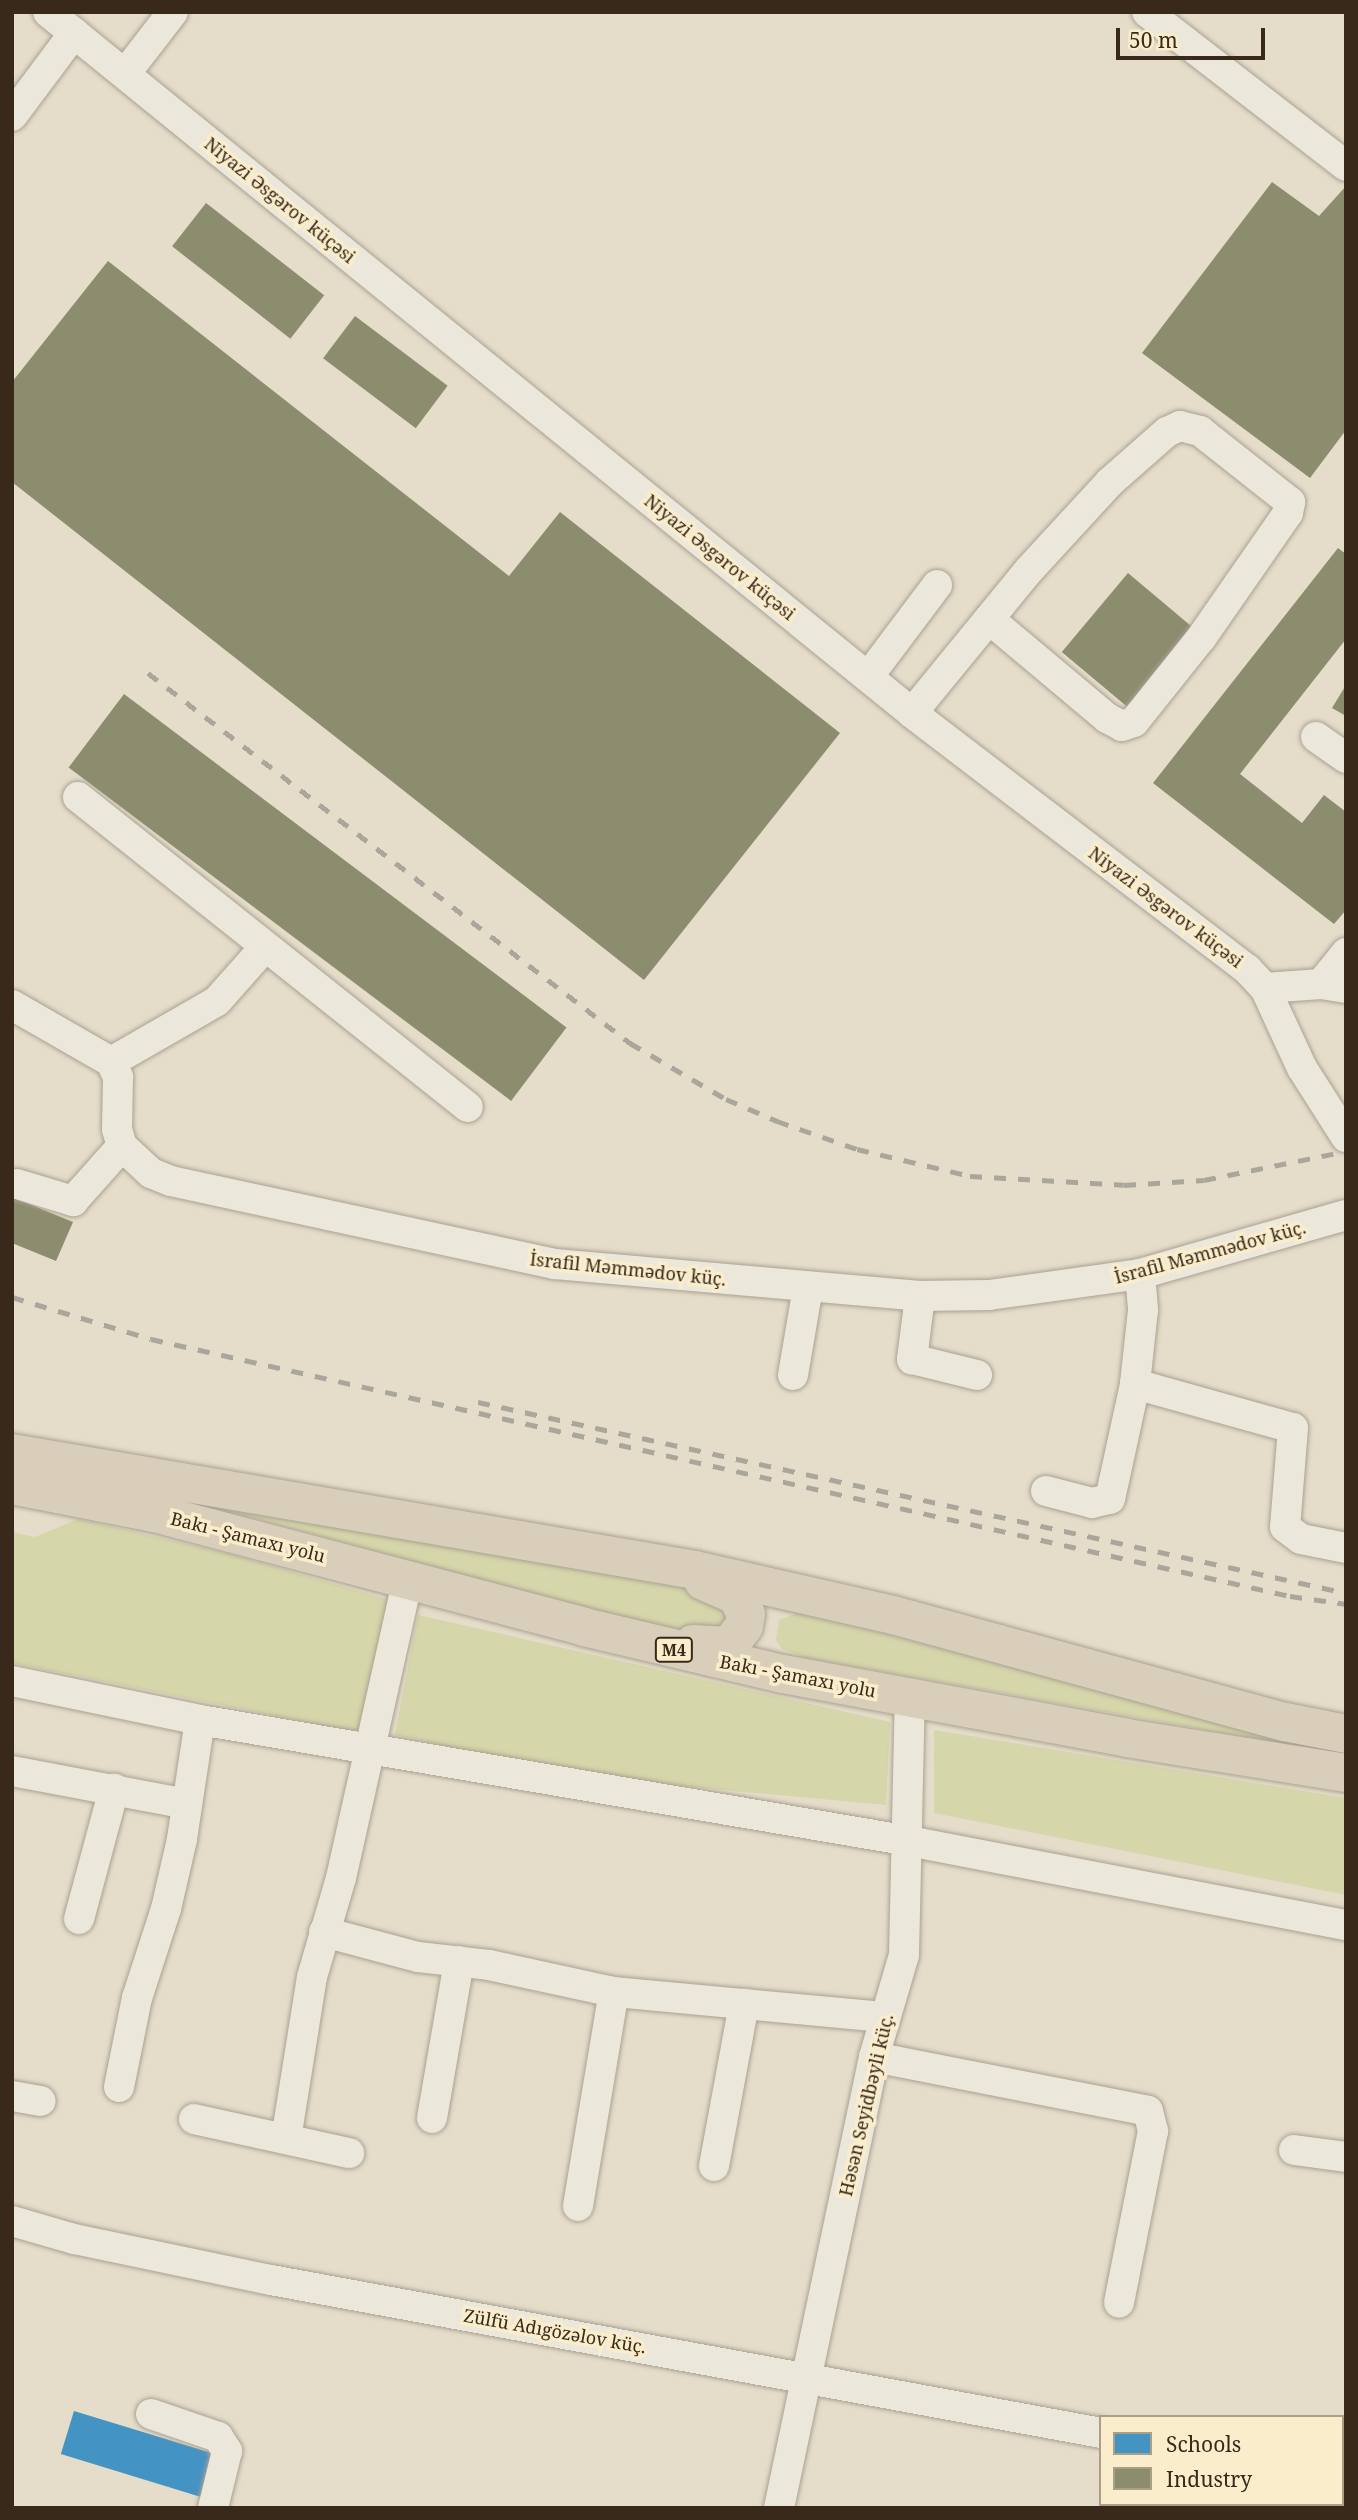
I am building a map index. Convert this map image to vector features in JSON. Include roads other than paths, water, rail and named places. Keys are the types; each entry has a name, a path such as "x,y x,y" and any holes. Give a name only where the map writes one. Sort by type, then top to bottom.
{"highway":[{"name":"Bakı - Şamaxı yolu","path":"12,1453 607,1555 892,1615 1284,1722 1346,1734"},
{"name":"Bakı - Şamaxı yolu","path":"12,1485 154,1513 584,1627 894,1695 1346,1773"},
{"path":"584,1627 717,1648 729,1646 744,1626 743,1605 729,1590 607,1555"},
{"path":"892,1615 789,1603 775,1606 763,1629 766,1650 775,1656 894,1695"}],"street":[{"name":"Niyazi Əsgərov küçəsi","path":"48,12 912,713 1247,969 1265,988 1302,1068 1346,1137"},
{"path":"125,74 173,12"},
{"path":"1147,12 1346,166"},
{"path":"12,116 74,33"},
{"path":"912,713 989,619 1110,482 1167,432 1180,426 1200,431 1290,502 1288,513 1201,638 1134,722 1122,726 1107,718 989,619"},
{"path":"868,677 937,585"},
{"path":"1316,737 1346,758"},
{"path":"78,797 264,948 468,1107"},
{"path":"111,1062 217,1001 264,948"},
{"path":"1265,988 1334,986 1346,953"},
{"path":"12,1005 111,1062 118,1077 117,1129 122,1146 73,1201 17,1184"},
{"name":"İsrafil Məmmədov küç.","path":"122,1146 134,1160 171,1181 526,1259 920,1296 1049,1290 1140,1274 1346,1214"},
{"path":"1046,1491 1092,1503 1110,1499 1135,1384 1143,1310 1140,1274"},
{"path":"793,1375 808,1287"},
{"path":"920,1296 912,1359 977,1374"},
{"path":"1135,1384 1293,1428 1285,1527 1301,1539 1346,1548"},
{"path":"286,2139 312,1977 370,1749 408,1579"},
{"path":"12,1681 200,1720 909,1841 1346,1925"},
{"name":"Həsən Seyidbəyli küç.","path":"779,2508 874,2057 906,1939 909,1841 894,1695"},
{"path":"118,2087 137,1998 166,1909 200,1720"},
{"path":"12,1771 187,1804"},
{"path":"79,1919 114,1789"},
{"path":"324,1932 396,1952 459,1961 614,1992 885,2017"},
{"path":"432,2118 459,1961"},
{"path":"578,2206 614,1992"},
{"path":"714,2166 744,2004"},
{"path":"874,2057 1148,2111 1153,2131 1119,2304"},
{"path":"194,2119 349,2153"},
{"path":"1294,2150 1346,2157"},
{"name":"Zülfü Adıgözəlov küç.","path":"12,2221 74,2239 271,2280 1099,2433"},
{"path":"151,2414 218,2437 227,2451 213,2508"}],"railway":[{"path":"148,673 630,1043 726,1099 777,1121 857,1149 970,1176 1124,1185 1204,1180 1346,1151"},
{"path":"12,1297 151,1339 1290,1596 1346,1604"},
{"path":"478,1402 1346,1593"}]}
